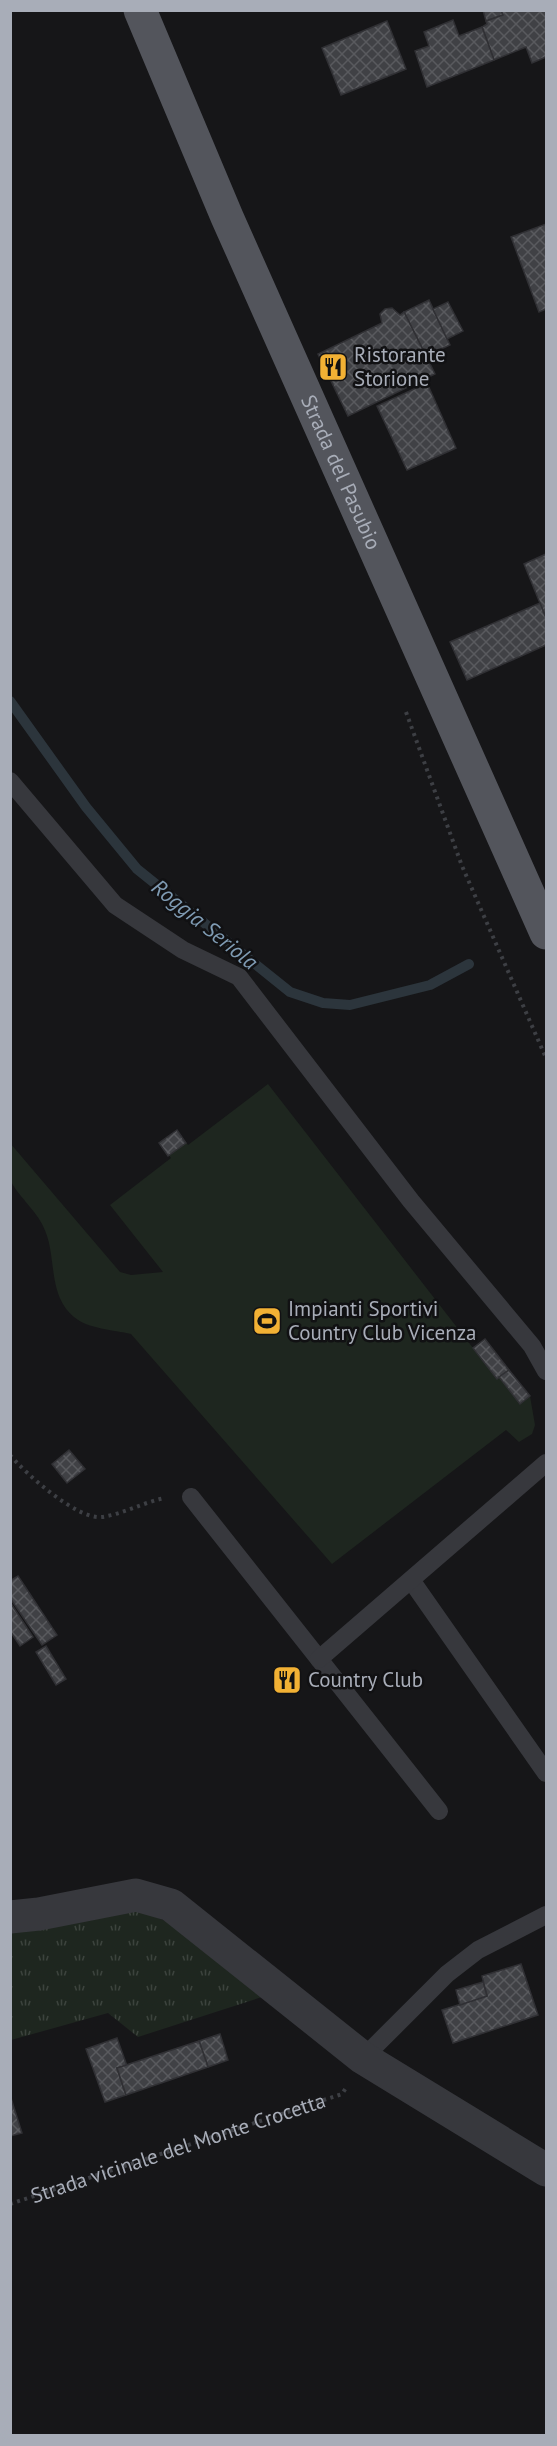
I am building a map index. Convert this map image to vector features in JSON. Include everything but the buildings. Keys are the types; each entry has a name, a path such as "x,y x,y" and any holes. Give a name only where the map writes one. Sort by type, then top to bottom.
{"main road":[{"name":"Strada del Pasubio","path":"140,10 227,218 546,933"}],"street":[{"path":"10,1917 39,1914 136,1895 171,1905 363,2058 546,2170"}],"lane":[{"path":"10,781 115,905 183,950 239,977 411,1201 532,1346 546,1371"},
{"path":"319,1659 546,1463"},
{"path":"191,1497 439,1811"},
{"path":"411,1580 546,1773"},
{"path":"363,2058 447,1974 478,1950 546,1915"}],"path":[{"path":"11,1455 23,1470 67,1505 100,1517 163,1498 191,1497"},
{"name":"Strada vicinale del Monte Crocetta","path":"10,2204 342,2094 363,2058"}],"green space":[{"name":"Impianti Sportivi Country Club Vicenza","path":"268,1084 473,1348 485,1339 530,1396 535,1425 532,1434 519,1442 506,1430 332,1564 131,1334 86,1324 74,1317 65,1307 59,1297 43,1226 13,1186 10,1177 10,1143 120,1272 131,1275 163,1272 110,1205 171,1158 159,1143 177,1130 188,1145"},
{"path":"134,1908 175,1925 265,1996 138,2037 108,2013 11,2040 11,1927"}],"waterway":[{"name":"Roggia Seriola","path":"10,701 86,807 137,869 290,992 323,1003 350,1005 430,985 469,964"}],"place":[{"name":"Ristorante Storione","path":"333,367"},
{"name":"Impianti Sportivi Country Club Vicenza","path":"267,1321"},
{"name":"Country Club","path":"287,1680"}]}
